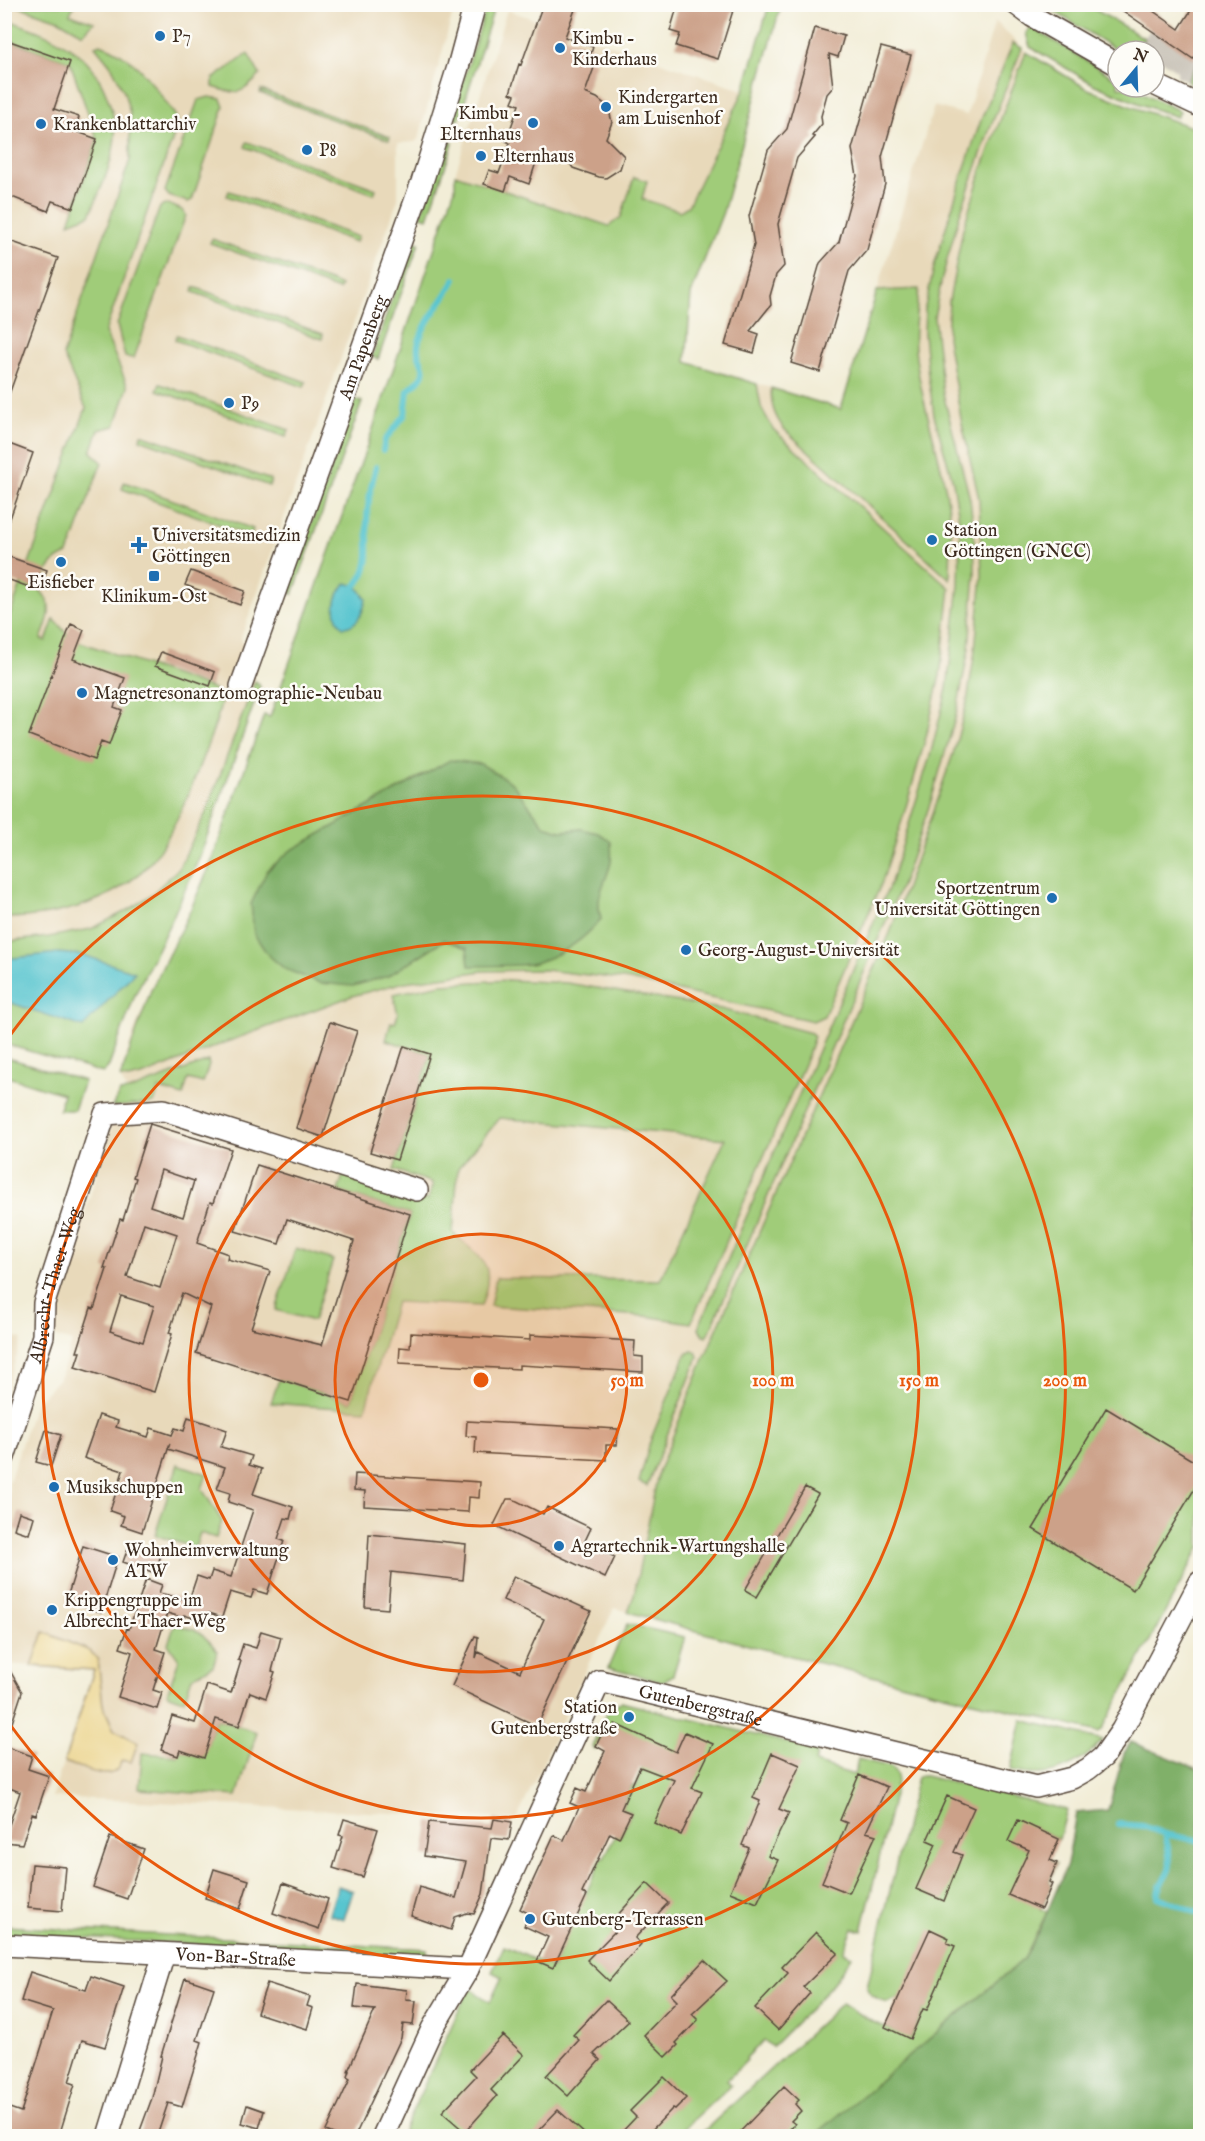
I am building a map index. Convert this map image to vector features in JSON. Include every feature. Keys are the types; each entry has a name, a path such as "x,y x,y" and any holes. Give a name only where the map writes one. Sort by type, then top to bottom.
{"street":[{"name":"Am Papenberg","path":"241,686 422,182 475,4"},
{"path":"1016,4 1042,22 1106,58"},
{"path":"1166,90 1200,106"},
{"name":"Albrecht-Thaer-Weg","path":"4,1457 43,1336 44,1303 105,1114 164,1110 417,1190"},
{"name":"Gutenbergstraße","path":"382,2136 432,2029 468,1969 600,1681 1036,1787 1072,1778 1103,1757 1122,1730 1199,1591"},
{"name":"Von-Bar-Straße","path":"4,1945 468,1969"},
{"path":"108,2136 164,1954"}],"shaded area":[{"name":"Universitätsmedizin Göttingen","path":"4,5 455,5 419,138 415,142 398,143 398,199 241,638 255,681 260,687 200,856 135,995 109,1066 103,1073 5,1044"},
{"name":"Kindergarten am Luisenhof","path":"507,10 744,90 688,206 641,235 455,174"},
{"path":"1159,16 1200,44 1200,58 1187,81 1177,76 1177,71 1166,63 1166,39 1144,39"},
{"name":"Georg-August-Universität","path":"995,21 1026,52 1086,88 1106,96 1106,99 1113,99 1200,130 1200,1547 1102,1730 1098,1732 751,1646 738,1638 711,1635 614,1608 517,1819 52,1797 94,1670 5,1664 4,1512 9,1496 9,1482 32,1411 61,1376 72,1342 54,1336 55,1306 109,1136 116,1096 120,1092 127,1091 120,1078 134,1032 151,990 211,863 264,715 270,717 365,452 455,188 686,362 841,409 934,106 967,115"},
{"path":"4,1334 22,1339 5,1394"}],"green space":[{"path":"14,5 74,5 70,14 94,22 83,34 59,20"},
{"path":"487,5 495,5 459,120 452,117"},
{"path":"769,5 781,5 723,212 691,294 686,362 757,384 761,407 773,429 950,588 940,675 926,737 903,817 882,882 824,1016 813,1021 630,980 545,970 483,971 405,982 352,996 142,1076 120,1078 151,990 211,863 264,715 270,717 366,449 455,188 455,174 609,226 621,217 634,177 647,181 642,199 680,211 688,206 744,90","holes":["425,774 598,903 601,919 467,948 444,940 388,976 267,871 290,851"]},
{"path":"1044,5 1087,5 1144,38 1106,39 1106,44"},
{"path":"5,19 52,37 78,54 99,79 107,96 114,121 115,136 112,157 90,215 69,223 97,139 70,62 5,39"},
{"path":"1031,27 1106,73 1106,90 1030,47 1026,33"},
{"path":"1013,43 1022,48 989,131 959,217 934,317 943,393 970,499 974,534 975,573 969,648 956,715 931,801 904,879 706,1336 699,1329 700,1324 891,882 930,756 947,689 959,585 960,536 953,482 934,415 924,334 925,307 935,263 960,182 981,120"},
{"path":"100,44 121,54 138,68 154,85 174,113 178,124 105,332 128,387 115,426 99,430 91,452 102,462 68,554 52,564 40,590 49,608 48,620 41,639 46,641 54,619 67,634 77,641 214,689 222,697 212,732 181,812 164,844 143,870 108,895 68,910 5,918 4,631 86,408 63,355 130,160 130,113 124,92 112,67 95,46"},
{"name":"Sportzentrum Universität Göttingen","path":"1026,52 1086,88 1106,96 1106,99 1113,99 1200,130 1200,1547 1102,1730 1098,1732 751,1646 628,1612 634,1595 658,1473 706,1354 890,933 953,754 967,702 975,650 982,575 979,499 961,419 947,338 949,301 963,229 983,166"},
{"path":"248,54 260,75 254,82 239,92 213,87 213,79"},
{"path":"1200,58 1200,94 1187,81"},
{"path":"261,90 390,137 389,140 260,93"},
{"path":"209,97 221,99 224,107 192,200 188,202 169,196 165,191 198,100"},
{"path":"1129,99 1156,99 1180,111 1177,117"},
{"path":"445,141 453,143 428,218 421,216"},
{"path":"247,142 376,189 374,194 245,147"},
{"path":"229,191 358,237 356,242 240,201 227,196"},
{"path":"168,204 182,210 186,215 134,358 125,357 117,325 160,207"},
{"path":"212,239 341,286 339,290 210,243"},
{"path":"412,241 419,243 378,359 372,357"},
{"path":"194,287 323,334 322,339 193,292"},
{"path":"919,289 915,349 918,372 949,506 950,579 784,429 775,415 772,400 771,388 841,409 877,291"},
{"path":"177,335 306,382 304,387 175,340"},
{"path":"160,384 289,430 286,437 157,390"},
{"path":"356,400 362,402 293,594 287,592"},
{"path":"141,434 271,480 269,486 140,439"},
{"path":"124,482 253,529 251,536 122,489"},
{"path":"255,681 260,687 200,856 135,995 109,1066 103,1073 5,1044 4,942 91,929 130,909 152,894 179,868 207,810"},
{"path":"450,760 481,764 512,783 545,826 561,831 581,829 598,833 611,842 611,862 599,903 601,919 594,927 580,940 554,956 535,963 520,965 469,966 467,948 444,940 388,976 353,986 320,983 285,969 268,955 254,934 251,904 267,871 290,851"},
{"path":"508,980 567,983 721,1009 811,1033 814,1036 808,1055 691,1323 645,1316 490,1306 496,1278 660,1280 725,1139 500,1118 458,1168 453,1233 479,1257 487,1271 488,1280 481,1306 396,1302 365,1410 271,1403 279,1379 351,1402 410,1214 338,1191 344,1173 428,1200 433,1183 394,1170 430,1054 386,1040 391,1022 395,1023 398,1014 393,994 442,984"},
{"path":"5,1057 84,1081 74,1110 59,1110 63,1094 5,1076"},
{"path":"208,1061 209,1065 203,1083 188,1079 183,1096 159,1089 154,1103 112,1107 120,1092"},
{"path":"296,1248 333,1260 313,1321 276,1310"},
{"path":"696,1352 698,1357 647,1486 639,1482 651,1439 686,1354"},
{"path":"178,1464 207,1474 202,1489 222,1521 216,1538 200,1533 195,1548 155,1535"},
{"path":"175,1624 200,1632 218,1651 213,1666 192,1677 184,1700 167,1694 179,1660 168,1644"},
{"path":"627,1624 685,1637 673,1675 662,1682 608,1668"},
{"path":"621,1702 818,1750 815,1763 854,1775 858,1759 893,1769 897,1775 897,1782 862,1931 853,1928 843,1952 852,1956 825,1993 804,2015 772,2047 764,2040 727,2080 731,2085 676,2136 401,2136 469,1988 490,2002 502,1977 492,1972 504,1946 553,1968 602,1857 604,1858 615,1836 620,1837 631,1813 621,1809 632,1785 635,1786 642,1768 605,1729 595,1749 592,1747 606,1714"},
{"path":"216,1719 257,1732 237,1796 139,1789 142,1753 178,1756 180,1750 203,1758"},
{"path":"1022,1720 1103,1740 1084,1758 1062,1769 1038,1774 1012,1771"},
{"path":"1131,1742 1200,1770 1200,2136 814,2136 1024,1959 1040,1929 1067,1865 1076,1813 1108,1810 1124,1753"},
{"path":"921,1775 1067,1810 1059,1839 1032,1827 1023,1847 1057,1863 1049,1882 1052,1884 1041,1909 1047,1912 1024,1959 814,2136 709,2136 703,2132 842,2003 871,2021 911,2038 923,2009 898,1998 887,2003 872,1995 867,1987 917,1777"},
{"path":"4,1926 427,1949 427,1957 5,1934"}],"sand":[{"path":"44,1632 90,1651 98,1659 103,1705 114,1730 138,1742 131,1762 122,1760 114,1772 97,1773 64,1762 94,1670 32,1666"}],"water":[{"path":"346,583 357,586 366,599 356,622 343,627 335,611 339,593"},
{"path":"58,953 83,955 135,972 83,1027 5,1001 5,959"},
{"path":"338,1886 353,1891 344,1919 329,1914"}],"building":[{"path":"543,4 577,4 565,37 593,47 589,59 596,62 585,93 597,98 608,107 612,122 606,138 624,156 620,169 606,178 573,168 568,161 557,160 539,153 529,184 510,177 505,191 484,184 489,170 499,173 510,143 506,141 519,105 512,102 515,95 510,93"},
{"path":"678,4 735,4 718,59 676,46 680,34 670,31"},
{"path":"1113,4 1143,4 1179,29 1195,4 1200,4 1200,48 1193,59"},
{"path":"815,28 844,36 838,57 829,54 833,87 827,94 821,116 822,124 812,136 815,137 797,158 778,224 784,266 776,275 770,296 771,305 750,331 759,334 754,353 725,345 754,245 749,216 768,150 787,129"},
{"name":"Krankenblattarchiv","path":"4,39 70,62 54,109 79,117 75,131 97,139 73,208 52,201 48,211 4,194"},
{"path":"881,47 911,55 882,157 885,184 867,250 849,271 820,372 791,363 820,263 839,242 857,176 852,149"},
{"path":"4,239 58,258 7,400 4,400"},
{"path":"4,442 33,453 7,527 4,526"},
{"path":"4,555 47,570 40,591 4,578"},
{"path":"191,571 245,591 240,605 185,585"},
{"name":"Magnetresonanztomographie-Neubau","path":"71,624 84,630 73,659 125,678 114,707 122,710 109,745 101,742 94,760 29,735"},
{"path":"161,652 215,672 210,686 155,666"},
{"path":"330,1022 357,1031 323,1137 296,1128"},
{"path":"404,1046 430,1054 397,1160 370,1152"},
{"path":"150,1124 231,1149 197,1243 228,1254 227,1259 270,1271 251,1328 322,1345 354,1241 287,1219 279,1244 235,1231 257,1165 410,1214 351,1402 196,1353 211,1307 182,1293 154,1392 75,1367 80,1352 77,1352 91,1308 94,1309 107,1269 104,1268 120,1219 123,1220 136,1178 133,1177","holes":["161,1170 194,1181 183,1217 150,1206","144,1223 177,1234 160,1288 127,1277","121,1296 154,1306 143,1342 110,1331"]},
{"path":"411,1333 530,1340 530,1335 635,1341 634,1356 643,1357 643,1372 519,1365 519,1369 399,1363 400,1347 410,1348"},
{"path":"1106,1408 1200,1465 1200,1480 1133,1590 1033,1529"},
{"path":"99,1415 118,1421 116,1427 148,1437 151,1428 172,1435 175,1428 184,1431 188,1417 227,1430 221,1447 252,1456 249,1465 262,1469 253,1494 293,1507 290,1519 285,1518 278,1539 284,1541 267,1594 254,1590 251,1598 230,1592 222,1617 209,1613 206,1622 184,1615 184,1618 167,1613 156,1649 165,1652 153,1690 162,1693 157,1709 118,1697 132,1652 120,1648 146,1579 162,1585 159,1593 189,1600 197,1576 209,1580 212,1571 231,1577 253,1510 228,1502 230,1493 217,1489 225,1467 168,1449 142,1532 121,1525 124,1516 110,1511 123,1471 84,1458"},
{"path":"467,1421 618,1429 617,1445 606,1445 606,1460 475,1453 476,1437 466,1436"},
{"path":"46,1430 61,1435 51,1466 36,1462"},
{"path":"355,1474 480,1482 479,1498 469,1497 468,1512 364,1506 365,1491 354,1490"},
{"path":"805,1487 818,1494 757,1597 745,1590"},
{"name":"Agrartechnik-Wartungshalle","path":"507,1499 513,1499 543,1514 547,1507 591,1528 584,1543 615,1557 605,1578 494,1525"},
{"path":"19,1512 34,1517 29,1534 14,1529"},
{"path":"369,1534 466,1544 463,1580 391,1572 388,1609 365,1607"},
{"path":"129,1545 161,1555 155,1573 123,1562"},
{"path":"83,1546 118,1557 101,1612 66,1601"},
{"path":"514,1576 591,1611 537,1726 452,1686 475,1636 478,1637 476,1658 478,1652 520,1672 544,1619 503,1600"},
{"path":"261,1631 281,1637 272,1671 275,1672 266,1698 250,1692 239,1726 216,1719 204,1758 180,1750 178,1756 161,1750 172,1716 195,1723 207,1685 231,1693 241,1661 238,1660 243,1644 256,1648"},
{"path":"4,1660 22,1692 8,1735 4,1735"},
{"path":"615,1724 676,1752 685,1732 713,1744 692,1788 702,1792 681,1835 654,1823 674,1780 640,1767 621,1809 631,1813 619,1838 610,1833 582,1893 587,1895 553,1968 537,1961 548,1937 524,1926 530,1914 520,1909 554,1835 564,1840 579,1807 570,1803 577,1788 586,1792 605,1751 596,1746 604,1729 611,1733"},
{"path":"4,1746 32,1756 28,1769 49,1776 36,1815 32,1814 22,1844 6,1842 7,1831 20,1792 4,1786"},
{"path":"772,1753 800,1765 779,1809 789,1813 768,1856 778,1860 757,1903 730,1892 749,1848 742,1845 760,1801 753,1798"},
{"path":"859,1775 887,1787 866,1832 876,1835 849,1893 822,1882 847,1823 840,1820"},
{"path":"947,1796 974,1808 954,1852 962,1855 944,1901 916,1889 936,1844 927,1840"},
{"path":"344,1819 378,1829 363,1877 333,1868 343,1836 339,1835"},
{"path":"494,1819 512,1822 509,1840 491,1838 483,1894 474,1914 467,1913 455,1917 451,1930 411,1916 419,1887 456,1898 466,1862 424,1856 429,1822 492,1828"},
{"path":"1018,1820 1059,1839 1050,1860 1057,1863 1049,1882 1052,1884 1041,1909 1008,1895 1029,1850 1008,1841"},
{"path":"110,1837 144,1849 127,1899 93,1887"},
{"path":"32,1864 66,1867 62,1911 28,1908"},
{"path":"214,1869 249,1880 240,1909 205,1898"},
{"path":"283,1883 328,1899 319,1929 273,1913"},
{"path":"647,1883 668,1903 635,1938 641,1944 609,1981 587,1960 621,1925 614,1919"},
{"path":"930,1929 949,1938 947,1943 955,1946 927,2010 923,2009 910,2039 885,2027"},
{"path":"816,1932 838,1953 803,1987 810,1993 778,2030 755,2008 788,1973 782,1967"},
{"path":"704,1960 727,1981 692,2014 698,2020 666,2057 644,2035 677,2001 671,1995"},
{"path":"30,1972 86,1990 91,1976 124,1987 105,2047 82,2040 69,2082 75,2084 59,2136 4,2136 4,2106 21,2112 53,2011 21,2001"},
{"path":"185,1978 214,1988 197,2040 202,2042 182,2107 168,2103 157,2136 138,2136 152,2098 161,2056"},
{"path":"267,1983 310,1997 307,2006 313,2008 307,2029 257,2013"},
{"path":"357,1984 407,1990 406,2000 416,2001 413,2025 403,2024 401,2038 355,2136 338,2136 326,2131 350,2079 347,2077 348,2071 375,2010 354,2008"},
{"path":"606,2000 629,2021 594,2054 600,2060 568,2096 546,2076 579,2040 573,2035"},
{"path":"503,2035 524,2055 491,2090 497,2096 465,2132 442,2112 476,2076 470,2070"},
{"path":"664,2077 686,2098 646,2136 618,2136 636,2117 630,2111"},
{"path":"784,2086 799,2100 795,2104 801,2111 791,2121 795,2124 783,2136 736,2136"},
{"path":"247,2105 264,2111 259,2128 242,2123"},
{"path":"558,2110 587,2136 533,2136"}],"waterway":[{"path":"383,450 385,440 405,415 408,390 422,376 424,370 418,349 422,332 455,279"},
{"path":"352,590 359,582 368,559 368,510 376,467"},
{"path":"1118,1824 1143,1826 1165,1834 1200,1841"},
{"path":"1165,1834 1170,1866 1159,1888 1158,1897 1200,1914"}],"place":[{"name":"P7","path":"160,36"},
{"name":"Kimbu - Kinderhaus","path":"560,48"},
{"name":"Kindergarten am Luisenhof","path":"606,107"},
{"name":"Kimbu - Elternhaus","path":"533,123"},
{"name":"Krankenblattarchiv","path":"41,124"},
{"name":"P8","path":"307,150"},
{"name":"Elternhaus","path":"481,156"},
{"name":"P9","path":"229,403"},
{"name":"Station Göttingen (GNCC)","path":"932,540"},
{"name":"Universitätsmedizin Göttingen","path":"139,545"},
{"name":"Eisfieber","path":"61,562"},
{"name":"Klinikum-Ost","path":"154,576"},
{"name":"Magnetresonanztomographie-Neubau","path":"82,693"},
{"name":"Sportzentrum Universität Göttingen","path":"1052,898"},
{"name":"Georg-August-Universität","path":"686,950"},
{"name":"Musikschuppen","path":"54,1487"},
{"name":"Agrartechnik-Wartungshalle","path":"559,1546"},
{"name":"Wohnheimverwaltung ATW","path":"113,1560"},
{"name":"Krippengruppe im Albrecht-Thaer-Weg","path":"52,1610"},
{"name":"Station Gutenbergstraße","path":"629,1717"},
{"name":"Gutenberg-Terrassen","path":"530,1919"}]}
